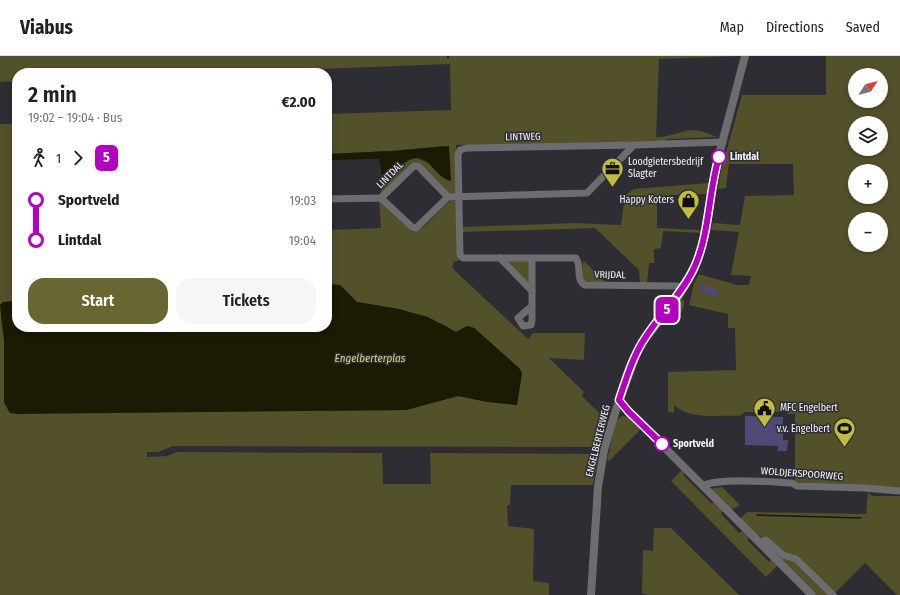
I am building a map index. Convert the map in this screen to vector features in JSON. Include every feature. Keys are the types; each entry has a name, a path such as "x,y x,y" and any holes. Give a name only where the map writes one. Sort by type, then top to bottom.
{"street":[{"name":"ENGELBERTERWEG","path":"591,595 598,487 604,450 619,400 639,347 684,288 697,262 703,241 711,190 745,56"},
{"path":"448,197 587,193 634,145 724,142"},
{"name":"LINTWEG","path":"459,196 458,155 460,150 467,148 634,145"},
{"name":"LINTDAL","path":"332,199 381,198 414,166 418,166 448,197 416,228 412,227 381,198"},
{"name":"VRIJDAL","path":"459,196 460,255 463,258 576,258 579,262 579,278 585,285 678,286 684,288"},
{"path":"500,258 532,291"},
{"path":"532,258 532,306"},
{"path":"619,400 628,411 812,595"},
{"path":"615,413 628,411"},
{"name":"WOLDJERSPOORWEG","path":"703,486 712,482 755,481 792,483 797,486 864,488 900,491"},
{"path":"759,542 766,540 783,555 796,558 833,595"}],"shaded area":[{"path":"0,56 740,56 659,59 656,137 692,130 702,131 717,137 668,139 664,141 456,145 457,191 454,194 449,194 419,165 380,195 383,181 407,162 417,158 426,162 446,146 391,151 332,154 332,114 451,110 450,64 332,69 12,68 12,81 0,82"},
{"path":"826,56 900,56 900,489 795,482 795,414 787,414 787,412 745,412 740,416 705,416 688,413 680,410 674,405 674,413 668,412 668,372 736,370 735,328 728,328 728,314 689,305 694,284 699,274 737,285 749,285 751,276 731,275 739,232 711,230 713,223 740,225 745,196 794,195 793,164 729,164 726,188 718,189 721,171 742,95 826,95"},
{"path":"0,124 12,124 12,301 9,301 1,317 4,340 4,402 10,413 406,410 458,396 488,402 517,405 522,373 519,368 474,328 467,326 456,332 442,324 399,309 357,302 340,285 332,284 332,230 381,228 379,200 411,231 416,231 422,228 442,207 448,203 453,200 458,202 460,260 454,262 452,268 528,339 533,333 585,333 584,360 549,358 584,392 582,396 607,421 596,447 173,446 158,452 147,452 147,457 167,456 177,452 382,453 383,484 431,484 430,453 596,454 598,458 593,485 511,485 510,505 507,505 508,526 534,529 533,581 549,583 549,595 0,595"},
{"path":"709,183 708,194 669,195 669,200 665,203 657,203 657,228 703,230 702,233 663,231 661,248 654,249 654,263 649,263 647,283 640,283 639,270 595,228 463,232 463,227 575,223 621,225 625,195 634,189"},
{"path":"507,260 530,260 529,283"},
{"path":"583,260 607,284 585,281 582,276"},
{"path":"681,296 684,300 684,305 677,317 663,320"},
{"path":"622,416 629,417 640,430 609,461 607,460 616,421"},
{"path":"683,469 686,472 683,475 712,504 714,502 723,511 721,514 739,533 742,531 749,538 747,540 769,562 772,559 778,565 766,577 671,481"},
{"path":"722,487 740,505 731,510 710,489"},
{"path":"868,492 872,496 900,496 900,595 897,595 865,563 834,594 768,539 756,535 740,519 747,512 866,514"},
{"path":"654,528 671,528 739,595 649,595 642,593 643,550 653,551"},
{"path":"777,556 794,561 830,595 816,595"}],"water":[{"path":"449,146 451,181 441,176 425,161 416,158 406,161 383,181 379,159 332,160 332,154"},
{"name":"Engelberterplas","path":"332,284 340,285 357,302 399,309 428,317 456,332 467,326 474,328 519,368 522,373 517,405 488,402 458,396 406,410 10,413 4,402 4,340 0,305 3,302 12,301 12,332 332,332"}],"building":[{"path":"701,283 718,290 718,295 715,297 699,290"},
{"name":"MFC Engelbert","path":"745,416 783,417 783,440 788,440 787,451 778,451 778,446 745,445"}],"waterway":[{"path":"757,515 861,518"}],"bus line":[{"name":"5","path":"662,444 628,411 619,400 639,347 682,291 697,262 703,241 711,190 719,157"}],"place":[{"name":"Lintdal","path":"719,157"},
{"name":"Loodgietersbedrijf Slagter","path":"612,188"},
{"name":"Happy Koters","path":"689,220"},
{"name":"MFC Engelbert","path":"764,428"},
{"name":"Sportveld","path":"662,444"},
{"name":"v.v. Engelbert","path":"845,448"}]}
